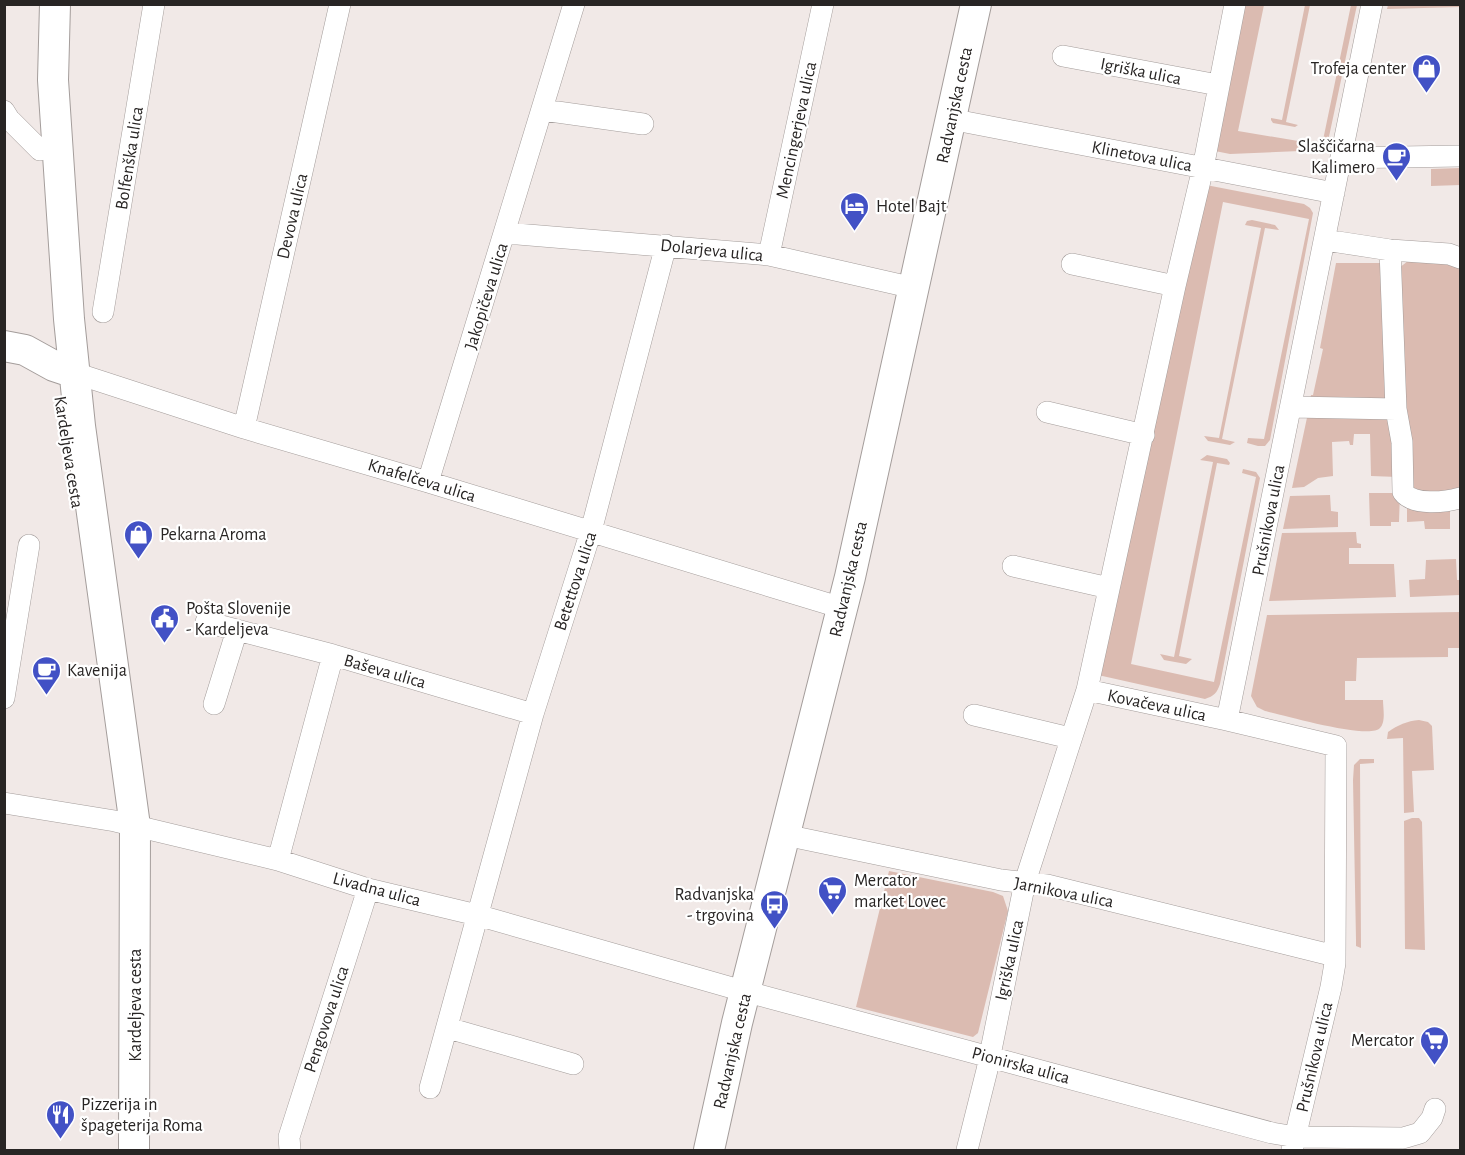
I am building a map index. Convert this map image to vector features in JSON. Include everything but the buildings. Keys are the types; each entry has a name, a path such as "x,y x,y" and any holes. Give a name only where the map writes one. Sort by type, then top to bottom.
{"street":[{"name":"Kardeljeva cesta","path":"45,4 44,56 37,100 36,125 46,188 50,320 64,370 125,823 135,860 134,1150"},
{"name":"Kardeljeva cesta","path":"55,4 53,80 69,319 64,370"},
{"name":"Bolfenška ulica","path":"103,312 154,4"},
{"name":"Devova ulica","path":"244,428 340,4"},
{"name":"Jakopičeva ulica","path":"428,482 506,233 574,4"},
{"name":"Mencingerjeva ulica","path":"769,255 823,4"},
{"name":"Igriška ulica","path":"967,1150 1025,882 1070,738 1088,690 1174,286 1203,168 1235,4"},
{"name":"Prušnikova ulica","path":"1294,1144 1331,987 1335,960 1336,746 1227,720 1372,4"},
{"name":"Radvanjska cesta","path":"709,1150 736,1023 842,608 914,288 972,5"},
{"name":"Igriška ulica","path":"1063,56 1218,85"},
{"path":"543,110 643,124"},
{"path":"4,111 40,150"},
{"name":"Klinetova ulica","path":"950,119 1334,193"},
{"path":"1341,158 1354,160 1461,156"},
{"name":"Dolarjeva ulica","path":"506,233 769,255 914,288"},
{"path":"1325,240 1390,250 1449,254 1461,258"},
{"name":"Betettova ulica","path":"430,1088 533,714 591,531 666,245"},
{"path":"1390,250 1396,408 1400,425 1402,488 1405,496 1422,501 1461,498"},
{"path":"1072,264 1174,286"},
{"name":"Knafelčeva ulica","path":"4,346 25,350 64,370 244,428 842,608"},
{"path":"1292,407 1396,408"},
{"path":"1047,412 1144,435"},
{"path":"4,698 29,545"},
{"path":"1013,566 1108,588"},
{"name":"Baševa ulica","path":"206,622 333,655 533,714"},
{"path":"214,704 237,630"},
{"path":"278,860 333,655"},
{"name":"Kovačeva ulica","path":"1088,690 1227,720"},
{"path":"975,715 1070,738"},
{"name":"Livadna ulica","path":"4,803 125,823 278,860 368,889 477,915 746,991"},
{"name":"Jarnikova ulica","path":"785,835 1001,880 1047,885 1335,960"},
{"name":"Pengovova ulica","path":"296,1149 289,1137 368,889"},
{"name":"Pionirska ulica","path":"746,991 1272,1133 1294,1144 1340,1138 1412,1137 1420,1133 1427,1125 1435,1109"},
{"path":"448,1028 573,1064"}],"shaded area":[{"path":"1460,4 1460,7 1387,9 1388,5"},
{"path":"1243,5 1264,5 1238,131 1322,145 1351,5 1357,5 1327,146 1324,150 1230,154 1215,151"},
{"path":"1305,5 1310,5 1286,122 1298,125 1295,127 1273,123 1271,118 1282,120"},
{"path":"1460,168 1460,185 1431,186 1431,169"},
{"path":"1206,185 1304,204 1313,213 1270,440 1265,446 1258,446 1247,443 1248,438 1264,439 1309,219 1223,202 1131,664 1214,682 1256,477 1242,473 1243,469 1256,472 1260,478 1220,684 1215,694 1205,699 1098,675 1150,449"},
{"path":"1247,221 1275,225 1279,230 1265,228 1222,439 1235,442 1230,445 1208,441 1204,436 1219,438 1261,228 1245,225"},
{"path":"1408,261 1431,261 1460,268 1460,493 1424,495 1410,487 1399,268"},
{"path":"1336,263 1387,263 1388,397 1380,401 1310,400 1323,349 1320,348"},
{"path":"1308,413 1388,416 1398,477 1371,476 1370,434 1354,434 1353,445 1350,445 1349,441 1332,442 1333,476 1318,478 1304,487 1292,488"},
{"path":"1207,455 1227,459 1230,463 1229,465 1217,463 1179,656 1192,659 1186,664 1164,660 1160,654 1174,657 1213,462 1200,460"},
{"path":"1369,493 1400,493 1399,522 1391,522 1391,526 1370,526"},
{"path":"1330,495 1331,511 1338,512 1338,527 1283,529 1290,496"},
{"path":"1407,504 1450,504 1450,529 1425,529 1424,521 1407,522"},
{"path":"1356,532 1357,543 1361,544 1361,548 1349,548 1349,564 1394,564 1396,597 1269,601 1282,533"},
{"path":"1456,559 1460,595 1410,597 1409,580 1425,579 1426,560"},
{"path":"1460,612 1460,648 1448,648 1448,657 1357,658 1356,681 1345,681 1345,700 1383,700 1383,722 1380,728 1373,731 1344,729 1265,711 1257,707 1251,696 1267,615"},
{"path":"1410,721 1428,722 1432,726 1434,770 1412,771 1414,812 1404,813 1403,738 1387,739 1388,732"},
{"path":"1360,759 1374,759 1374,763 1360,764 1361,948 1356,946 1353,780 1354,765"},
{"path":"1419,818 1422,822 1425,950 1405,949 1404,821"},
{"path":"889,871 1003,896 1008,911 978,1033 973,1037 856,1007"}],"place":[{"name":"Trofeja center","path":"1427,94"},
{"name":"Slaščičarna Kalimero","path":"1396,182"},
{"name":"Hotel Bajt","path":"855,232"},
{"name":"Pekarna Aroma","path":"139,560"},
{"name":"Pošta Slovenije - Kardeljeva","path":"165,644"},
{"name":"Kavenija","path":"46,696"},
{"name":"Mercator market Lovec","path":"833,916"},
{"name":"Radvanjska - trgovina","path":"775,930"},
{"name":"Mercator","path":"1435,1066"},
{"name":"Pizzerija in špageterija Roma","path":"60,1140"}]}
